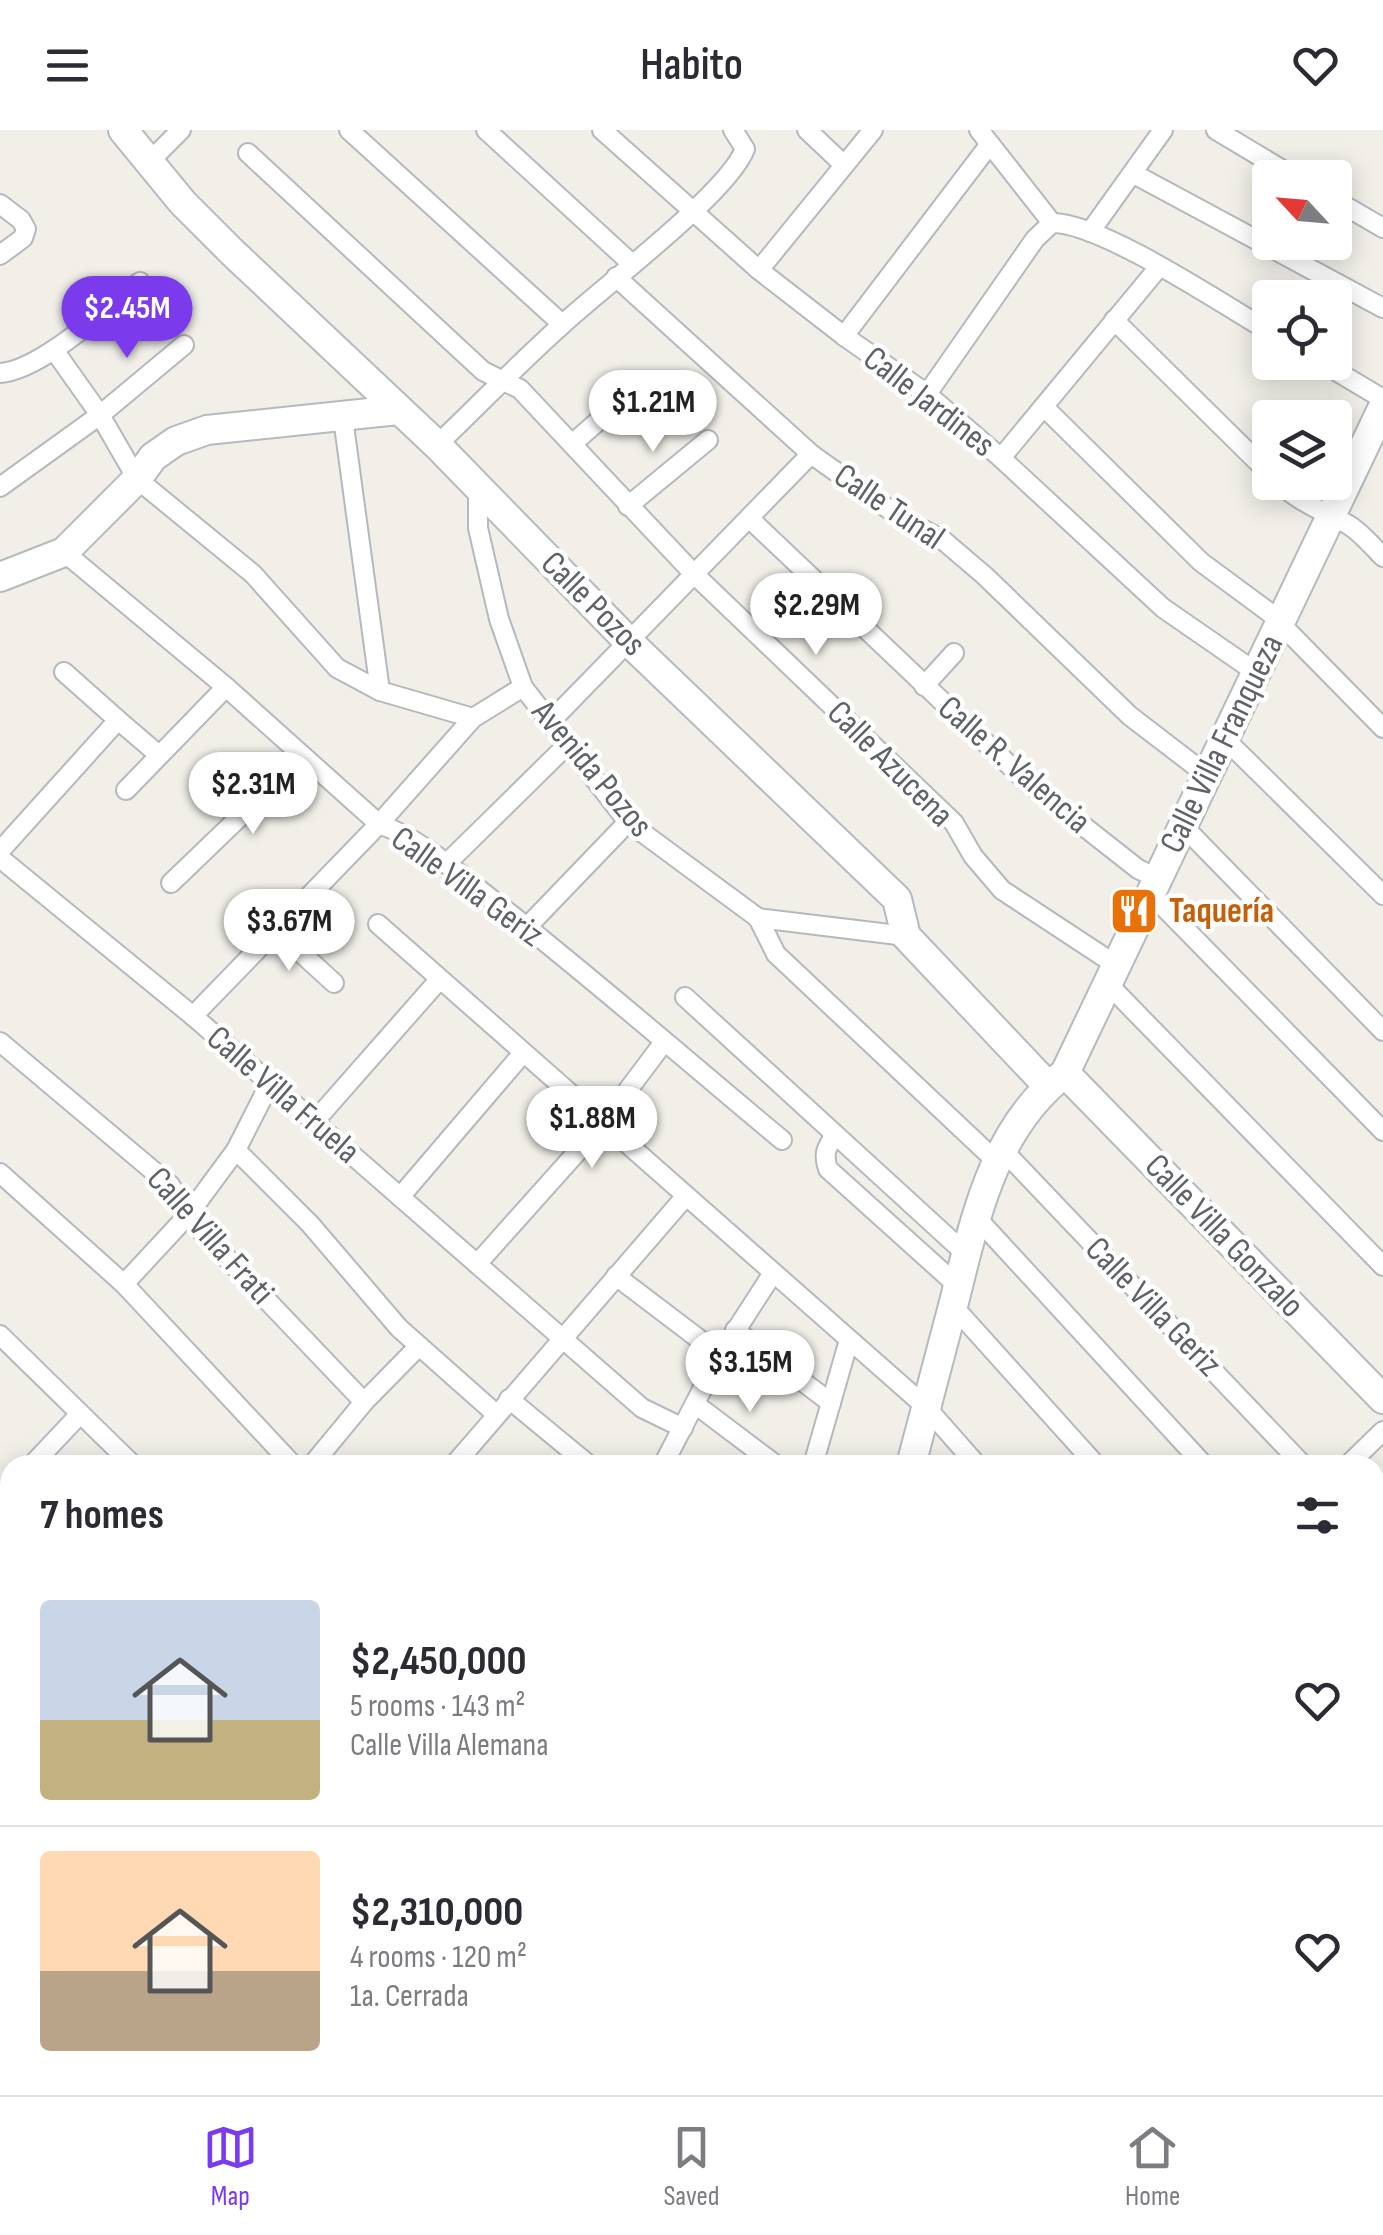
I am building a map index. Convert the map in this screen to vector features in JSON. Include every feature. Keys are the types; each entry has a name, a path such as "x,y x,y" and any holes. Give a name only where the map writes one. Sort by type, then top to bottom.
{"street":[{"name":"Calle Pozos","path":"123,130 232,252 437,445 630,643 898,899 906,936 1056,1079"},
{"path":"148,162 181,130"},
{"path":"349,130 562,324"},
{"path":"486,130 631,263"},
{"name":"Calle Jardines","path":"602,130 759,270 927,394 1162,608 1257,673"},
{"path":"437,445 562,324 692,211 741,160 745,149 733,130"},
{"path":"807,130 843,164"},
{"path":"759,270 873,130"},
{"path":"1216,130 1266,160"},
{"path":"1090,232 1134,174 1152,134"},
{"path":"844,336 984,137 1052,223"},
{"name":"Calle Azucena","path":"248,152 483,371 520,389 694,573 954,823 973,856 1002,890 1111,974 1383,1266"},
{"path":"1134,174 1383,308"},
{"path":"0,204 21,220 26,229 23,238 0,256"},
{"path":"1352,210 1383,228"},
{"path":"927,394 1035,239 1052,223 1068,222 1090,232 1159,266 1252,321"},
{"path":"1001,458 1159,266"},
{"name":"Calle Tunal","path":"616,277 812,454 897,516 944,541 986,576 1130,716 1207,775"},
{"path":"0,373 12,372 54,350 140,282"},
{"path":"1114,320 1252,456"},
{"path":"0,488 184,345"},
{"path":"54,350 100,414 137,478 253,574 337,668 380,691 473,718"},
{"path":"1352,380 1383,399"},
{"path":"572,444 636,388"},
{"path":"1044,407 1200,562 1270,613 1383,728"},
{"name":"Calle Villa Franqueza","path":"914,1455 976,1217 999,1155 1026,1110 1056,1079 1111,974 1383,407"},
{"path":"0,577 64,552 153,457 176,442 207,430 398,410"},
{"path":"343,418 380,691"},
{"path":"628,506 708,440"},
{"path":"550,722 812,454"},
{"name":"Avenida Pozos","path":"478,486 482,546 499,618 523,687 628,822 758,918 906,936"},
{"path":"1300,500 1350,526 1383,557"},
{"name":"Calle R. Valencia","path":"749,518 1026,781 1138,868 1383,1131"},
{"name":"Calle Villa Geriz","path":"64,552 226,687 379,824 398,830 527,927 782,1140"},
{"path":"924,686 954,653"},
{"path":"64,672 159,755"},
{"path":"126,790 226,687"},
{"path":"194,1016 379,824 473,718 523,687"},
{"path":"0,854 118,720"},
{"path":"1226,739 1383,895"},
{"path":"446,864 567,746"},
{"path":"172,884 302,757"},
{"path":"527,927 628,822"},
{"path":"1184,827 1383,1031"},
{"name":"Calle Villa Fruela","path":"0,854 194,1016 642,1408 682,1428"},
{"path":"758,918 776,954 999,1155"},
{"path":"378,924 926,1406 969,1455"},
{"path":"276,930 334,983"},
{"path":"314,1122 439,980"},
{"path":"685,998 966,1254"},
{"name":"Calle Villa Frati","path":"0,1042 170,1185 188,1214 364,1402"},
{"path":"477,1264 604,1122 664,1042"},
{"path":"400,1197 522,1053"},
{"name":"Calle Villa Gonzalo","path":"1056,1079 1383,1400"},
{"path":"124,1284 188,1214 236,1150 269,1085"},
{"path":"835,1136 824,1157 828,1169 955,1296 1088,1455"},
{"path":"236,1150 310,1224 358,1283 419,1346 496,1414"},
{"name":"Calle Villa Geriz","path":"999,1155 1293,1455"},
{"path":"4,1185 124,1284 284,1455"},
{"path":"463,1455 684,1197"},
{"path":"976,1217 1195,1455"},
{"path":"668,1455 720,1355 772,1273"},
{"path":"616,1276 720,1355"},
{"path":"735,1330 831,1403"},
{"path":"816,1455 850,1340"},
{"path":"2,1342 123,1455"},
{"path":"320,1455 364,1402 419,1346"},
{"path":"509,1398 577,1455"},
{"path":"695,1404 763,1455"},
{"path":"41,1455 80,1414"},
{"path":"1358,1455 1383,1431"}],"place":[{"name":"Taquería","path":"1134,911"}]}
